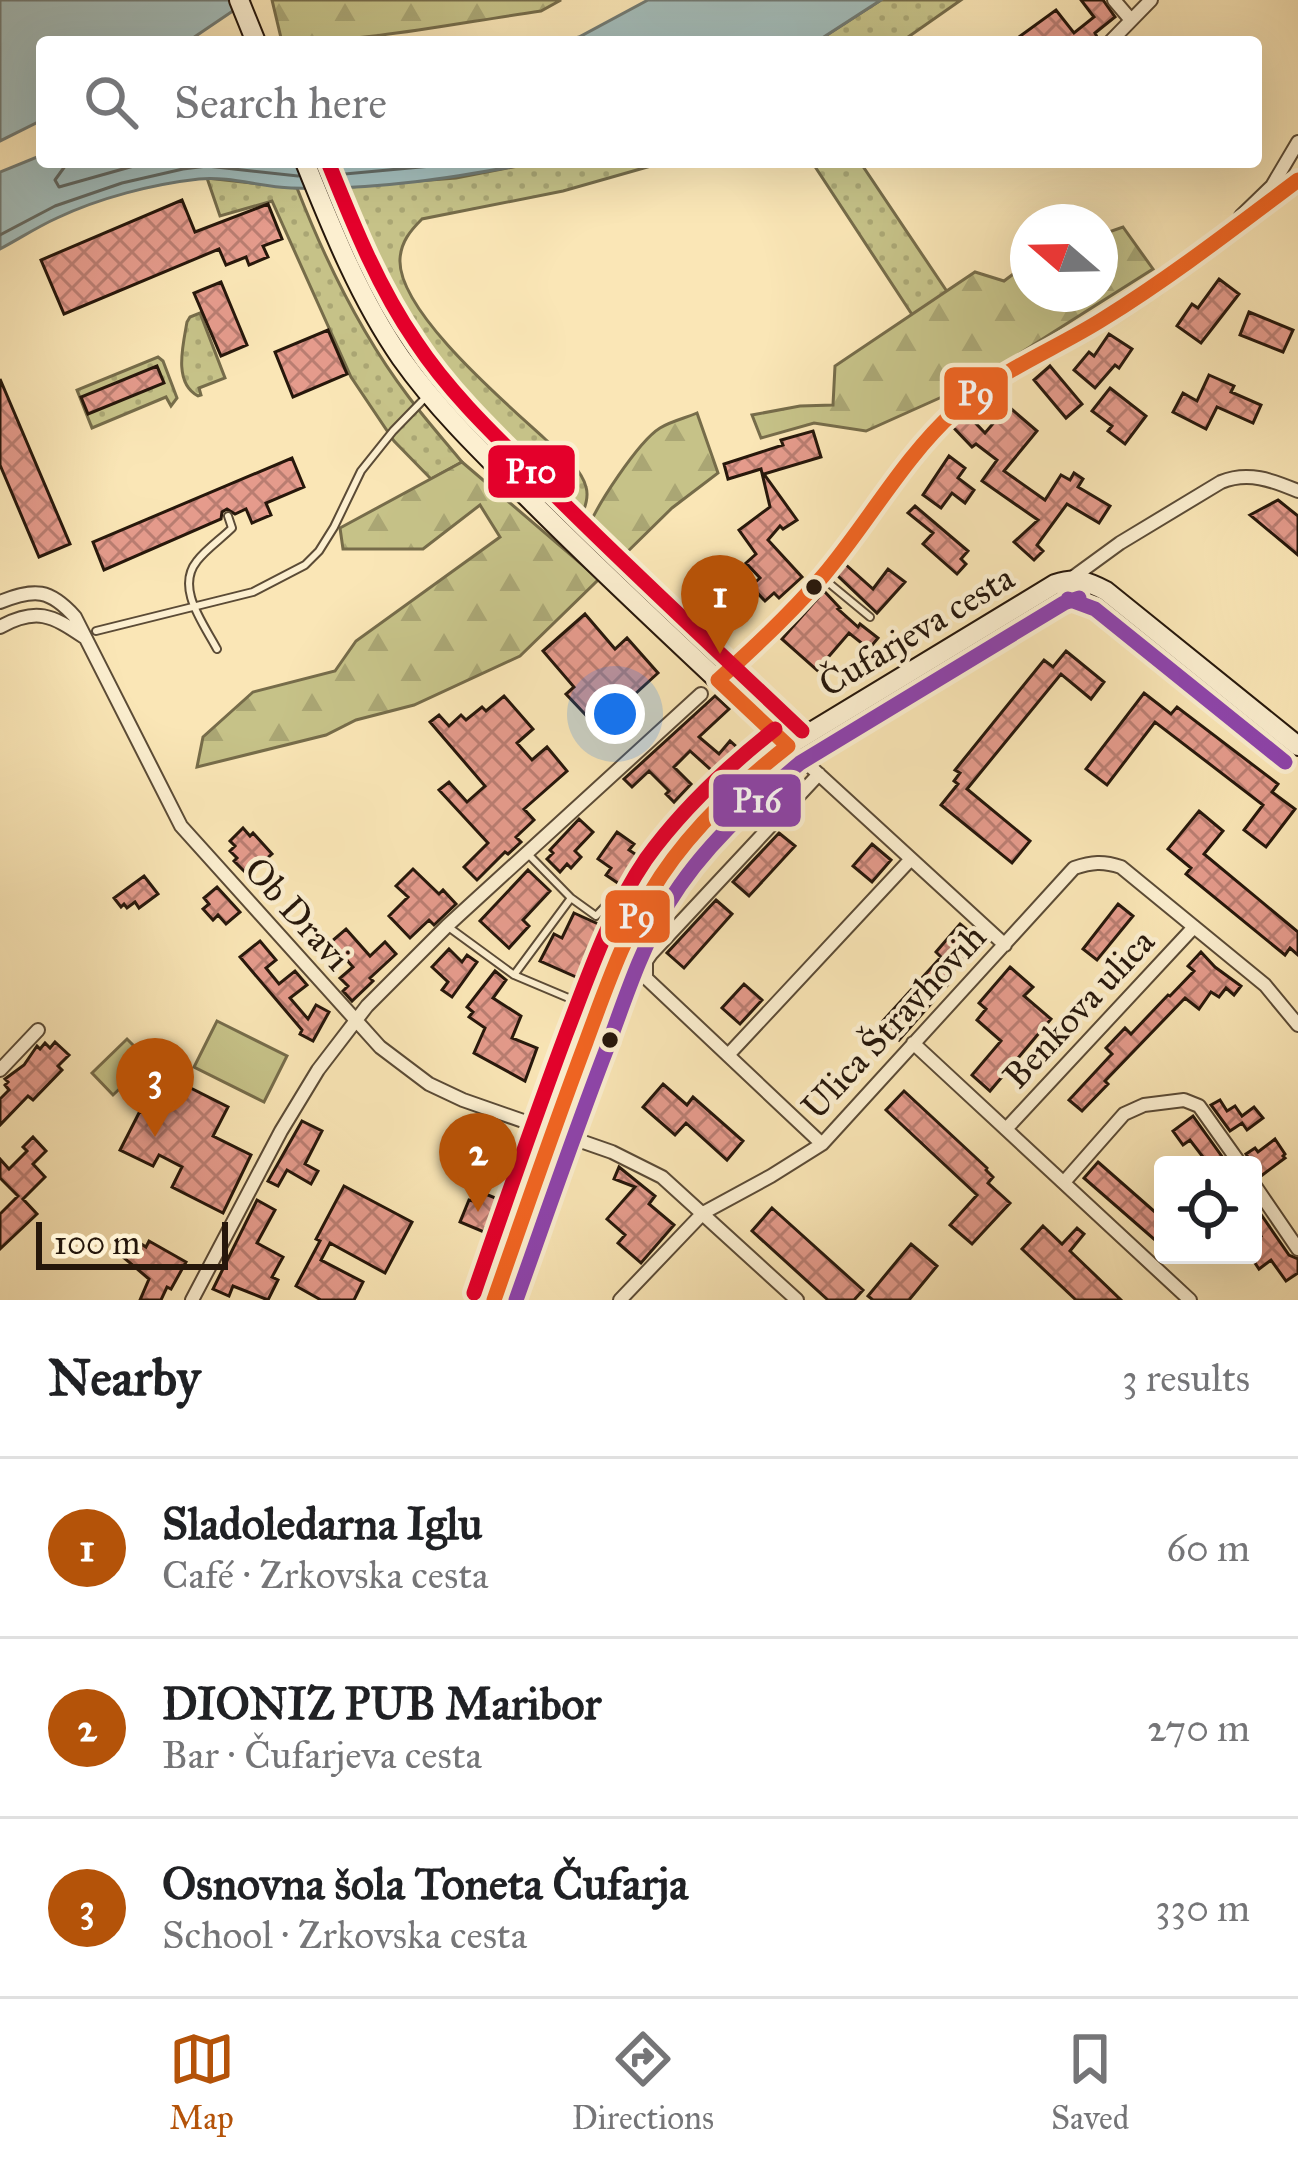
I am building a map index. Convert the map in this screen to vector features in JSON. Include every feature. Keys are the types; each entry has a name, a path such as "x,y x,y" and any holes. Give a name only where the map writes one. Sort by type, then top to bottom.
{"street":[{"path":"238,0 253,36"},
{"path":"1114,0 1131,20"},
{"path":"1115,36 1150,0"},
{"path":"1220,239 1272,186 1298,142"},
{"path":"306,168 330,225 401,358 489,460 788,746 1005,945"},
{"path":"718,680 822,577 952,413 980,389 1102,320 1298,180"},
{"path":"1072,578 1120,543 1236,476 1298,490"},
{"path":"1072,578 1106,590 1298,746"},
{"name":"Čufarjeva cesta","path":"494,1300 626,937 652,890 718,807 788,746 1072,578"},
{"name":"Ob Dravi","path":"0,602 23,592 43,592 62,602 93,636 136,742 181,826 380,1047 429,1084 638,1163 662,1177 797,1300"},
{"path":"0,627 19,616 46,615 93,636"},
{"path":"192,1300 281,1131 355,1021 447,926 700,694"},
{"path":"819,774 646,961 646,977 822,1144"},
{"path":"729,1054 911,859"},
{"name":"Ulica Štravhovih","path":"624,1298 704,1213 822,1144 1074,868 1091,862 1121,867 1195,927"},
{"path":"1195,927 1264,985 1298,1025"},
{"name":"Benkova ulica","path":"1006,1129 1195,927"},
{"path":"0,1070 38,1030"},
{"path":"913,1043 1190,1300"},
{"path":"1065,1181 1124,1114 1144,1105 1184,1100 1199,1106 1235,1156"},
{"path":"1262,1196 1298,1249"}],"lane":[{"path":"93,636 253,592 305,565 320,551 361,470 430,393"},
{"path":"218,649 194,605 189,575 195,562 232,528 228,517"},
{"path":"822,577 870,617"},
{"path":"527,853 596,916 612,899"},
{"path":"514,974 571,898"},
{"path":"447,926 514,974 578,1002"}],"green space":[{"path":"272,0 561,0 541,11 412,31 281,36"},
{"path":"881,0 961,0 910,36 825,36"},
{"path":"507,168 644,168 563,191 422,219 402,247 404,280 434,330 579,473 587,498 572,529 492,453 419,369 370,294 323,192"},
{"path":"816,168 864,168 948,293 913,316"},
{"path":"207,178 297,188 332,269 375,347 414,405 462,462 431,479 394,441 351,377 272,201 220,216"},
{"path":"1123,227 1153,269 1118,291 1118,229"},
{"path":"975,272 1004,281 1010,276 1010,312 1085,312 973,383 866,431 814,423 761,438 752,415 833,405 835,366"},
{"path":"200,313 225,378 199,388 198,396 185,382 182,363 187,322"},
{"path":"158,357 177,398 171,406 166,397 92,428 77,390"},
{"path":"697,413 718,473 672,508 618,561 587,532 598,507 651,435"},
{"path":"462,462 599,579 520,656 414,705 356,720 326,735 197,767 203,737 253,692 335,671 356,641 500,537 480,505 423,549 343,549 340,528"},
{"path":"217,1021 287,1056 264,1102 194,1067"},
{"path":"127,1039 149,1061 113,1095 92,1073"}],"water":[{"path":"0,0 249,0 196,36 36,36 36,123 0,141"},
{"path":"648,0 881,0 825,36 581,36"},
{"path":"36,157 36,168 504,168 353,187 291,188 210,178 181,181 90,204 0,249 0,172"}],"building":[{"path":"1081,0 1103,0 1115,17 1096,36 1020,36 1056,10 1074,33 1094,17"},
{"path":"182,200 195,232 268,204 282,239 263,246 268,257 249,265 246,257 226,265 219,249 64,314 41,260"},
{"path":"1219,279 1239,294 1201,343 1177,326 1192,304 1198,308"},
{"path":"221,282 247,345 221,356 194,293"},
{"path":"1249,312 1293,330 1283,352 1240,335"},
{"path":"328,330 347,374 293,397 275,352"},
{"path":"1109,334 1132,349 1119,368 1115,365 1095,388 1074,370 1089,352 1094,356"},
{"path":"157,366 164,383 88,414 81,397"},
{"path":"1050,366 1082,404 1066,418 1034,380"},
{"path":"1209,375 1234,386 1231,392 1261,405 1253,423 1217,407 1206,429 1173,412 1183,393 1197,401"},
{"path":"0,379 70,544 39,557 0,465"},
{"path":"1110,388 1146,416 1125,444 1092,411"},
{"path":"1008,406 1037,431 1004,471 1045,500 1061,475 1070,480 1074,473 1083,479 1078,487 1110,506 1099,523 1067,504 1037,545 1043,551 1034,560 1014,542 1038,520 982,481 997,460 976,444 972,447 953,427 967,414 985,433"},
{"path":"813,431 821,457 764,474 797,520 783,529 780,526 768,540 802,577 779,598 774,593 765,601 751,586 760,578 746,563 756,554 739,530 770,507 761,469 728,479 724,464"},
{"path":"949,456 965,468 958,478 974,490 965,503 952,493 941,508 923,495"},
{"path":"292,458 304,487 266,503 271,515 252,523 246,509 235,514 227,509 221,519 104,570 93,542"},
{"path":"1278,500 1298,516 1298,555 1250,515"},
{"path":"915,506 968,551 961,559 966,564 957,574 923,544 933,533 908,513"},
{"path":"845,564 873,589 888,569 905,582 877,613 837,575"},
{"path":"824,591 858,627 878,638 869,649 849,633 817,670 782,639"},
{"path":"585,614 615,649 627,638 658,673 598,728 566,694 574,687 543,651"},
{"path":"1066,651 1104,682 1091,699 1061,674 967,789 1030,841 1012,863 941,805 958,784 954,781 960,773 955,770 1044,660 1053,667"},
{"path":"1144,693 1171,714 1177,707 1278,784 1272,792 1295,809 1266,847 1244,830 1263,805 1155,722 1107,785 1086,769"},
{"path":"504,696 533,729 517,743 532,760 547,747 567,771 524,809 534,820 516,837 521,842 477,880 464,867 488,843 439,790 449,782 467,802 485,786 430,722 439,715 449,726 461,715 466,720 482,707 486,711"},
{"path":"715,696 729,709 699,737 719,754 730,741 741,751 719,777 690,751 674,767 691,784 674,802 649,771 632,787 624,779"},
{"path":"1199,811 1223,831 1204,854 1298,932 1298,955 1290,948 1285,955 1186,874 1191,868 1168,849"},
{"path":"579,819 593,832 575,851 581,857 560,872 547,859 553,853 550,850"},
{"path":"243,828 272,854 248,875 230,851 235,846 230,841"},
{"path":"617,832 634,844 629,850 647,862 628,890 606,875 611,868 598,859"},
{"path":"779,833 795,846 749,896 733,882"},
{"path":"872,844 891,860 872,882 853,866"},
{"path":"413,869 456,904 434,925 429,920 410,938 389,916 408,897 396,886"},
{"path":"528,870 550,891 523,920 529,926 509,948 480,921"},
{"path":"144,876 158,894 139,908 135,902 121,907 114,898"},
{"path":"217,887 240,912 226,924 218,915 213,920 203,909 209,904 204,898"},
{"path":"716,900 732,914 684,968 667,953"},
{"path":"1118,904 1133,916 1097,960 1083,949"},
{"path":"574,913 607,928 583,980 540,961 554,934 562,938"},
{"path":"960,924 979,940 947,978 951,981 899,1040 881,1023 941,957 936,952"},
{"path":"346,929 370,956 385,942 396,954 352,1001 340,978 353,967 331,942"},
{"path":"260,941 276,960 266,968 279,984 295,971 307,985 290,998 308,1019 316,1005 329,1012 313,1041 300,1034 302,1030 240,957"},
{"path":"449,949 462,962 467,955 477,962 452,997 442,990 448,982 432,967"},
{"path":"1201,952 1241,986 1234,995 1226,988 1219,997 1211,992 1199,1009 1185,998 1082,1111 1069,1100 1112,1054 1106,1048 1125,1028 1131,1034 1170,996 1194,971 1188,966"},
{"path":"1010,967 1033,987 1024,996 1051,1019 990,1091 972,1075 1001,1041 977,1020 986,1009 979,1003"},
{"path":"495,971 506,980 493,998 521,1016 512,1038 537,1048 525,1081 474,1053 485,1028 469,1017 473,1012 467,1007"},
{"path":"744,984 762,1000 740,1024 722,1008"},
{"path":"55,1042 69,1055 58,1066 62,1070 0,1125 0,1099 9,1090 5,1079 24,1065 37,1046 40,1049 45,1043 50,1048"},
{"path":"153,1069 228,1107 213,1136 251,1155 223,1213 172,1187 182,1167 159,1155 153,1166 120,1150 152,1096 142,1091"},
{"path":"663,1084 687,1105 693,1097 743,1141 727,1160 686,1123 675,1135 643,1107"},
{"path":"904,1091 987,1168 993,1177 988,1183 1010,1203 972,1244 950,1225 977,1195 886,1110"},
{"path":"1220,1100 1227,1111 1235,1106 1242,1116 1254,1107 1263,1118 1247,1130 1242,1123 1230,1131 1211,1105"},
{"path":"1193,1116 1222,1156 1202,1156 1190,1140 1183,1145 1173,1131"},
{"path":"302,1121 322,1131 305,1164 318,1171 311,1184 287,1170 278,1186 268,1181"},
{"path":"33,1137 46,1151 33,1164 45,1177 23,1199 37,1214 0,1249 0,1214 18,1196 0,1178 0,1159 9,1169"},
{"path":"1275,1139 1285,1158 1262,1175 1262,1156 1246,1154 1255,1148 1258,1152"},
{"path":"1098,1162 1154,1211 1154,1239 1084,1178"},
{"path":"619,1167 655,1196 649,1204 674,1225 641,1263 618,1243 625,1235 607,1219 635,1187 614,1179"},
{"path":"344,1186 412,1222 385,1273 330,1243 321,1260 363,1282 354,1300 321,1300 296,1286"},
{"path":"478,1191 498,1199 484,1232 460,1222"},
{"path":"257,1200 275,1210 257,1243 283,1257 272,1277 278,1280 268,1300 233,1286 229,1296 213,1289"},
{"path":"772,1208 863,1290 854,1300 828,1300 752,1231"},
{"path":"1262,1216 1289,1255 1298,1259 1298,1273 1286,1281 1271,1260 1259,1269 1256,1264 1262,1264"},
{"path":"1043,1226 1062,1244 1077,1228 1084,1234 1070,1251 1121,1300 1076,1300 1022,1249"},
{"path":"135,1240 146,1247 149,1241 186,1262 161,1300 140,1300 149,1279 123,1257"},
{"path":"911,1244 937,1266 909,1300 873,1300 868,1296"}],"transit line":[{"name":"P10","path":"330,168 390,299 446,382 582,522 802,731"},
{"name":"P9","path":"718,680 811,590 919,449 971,397 1128,303 1298,180"},
{"name":"P16","path":"516,1300 642,956 668,904 711,846 800,763 1079,598"},
{"name":"P16","path":"1068,599 1095,609 1285,762"},
{"name":"P9","path":"718,680 788,746"},
{"name":"P10","path":"474,1293 566,1034 622,900 675,823 775,729"},
{"name":"P9","path":"494,1300 602,999 638,915 674,857 703,822 788,746"}],"place":[{"name":"Sladoledarna Iglu","path":"720,654"},
{"name":"Osnovna šola Toneta Čufarja","path":"155,1137"},
{"name":"DIONIZ PUB Maribor","path":"478,1212"}]}
